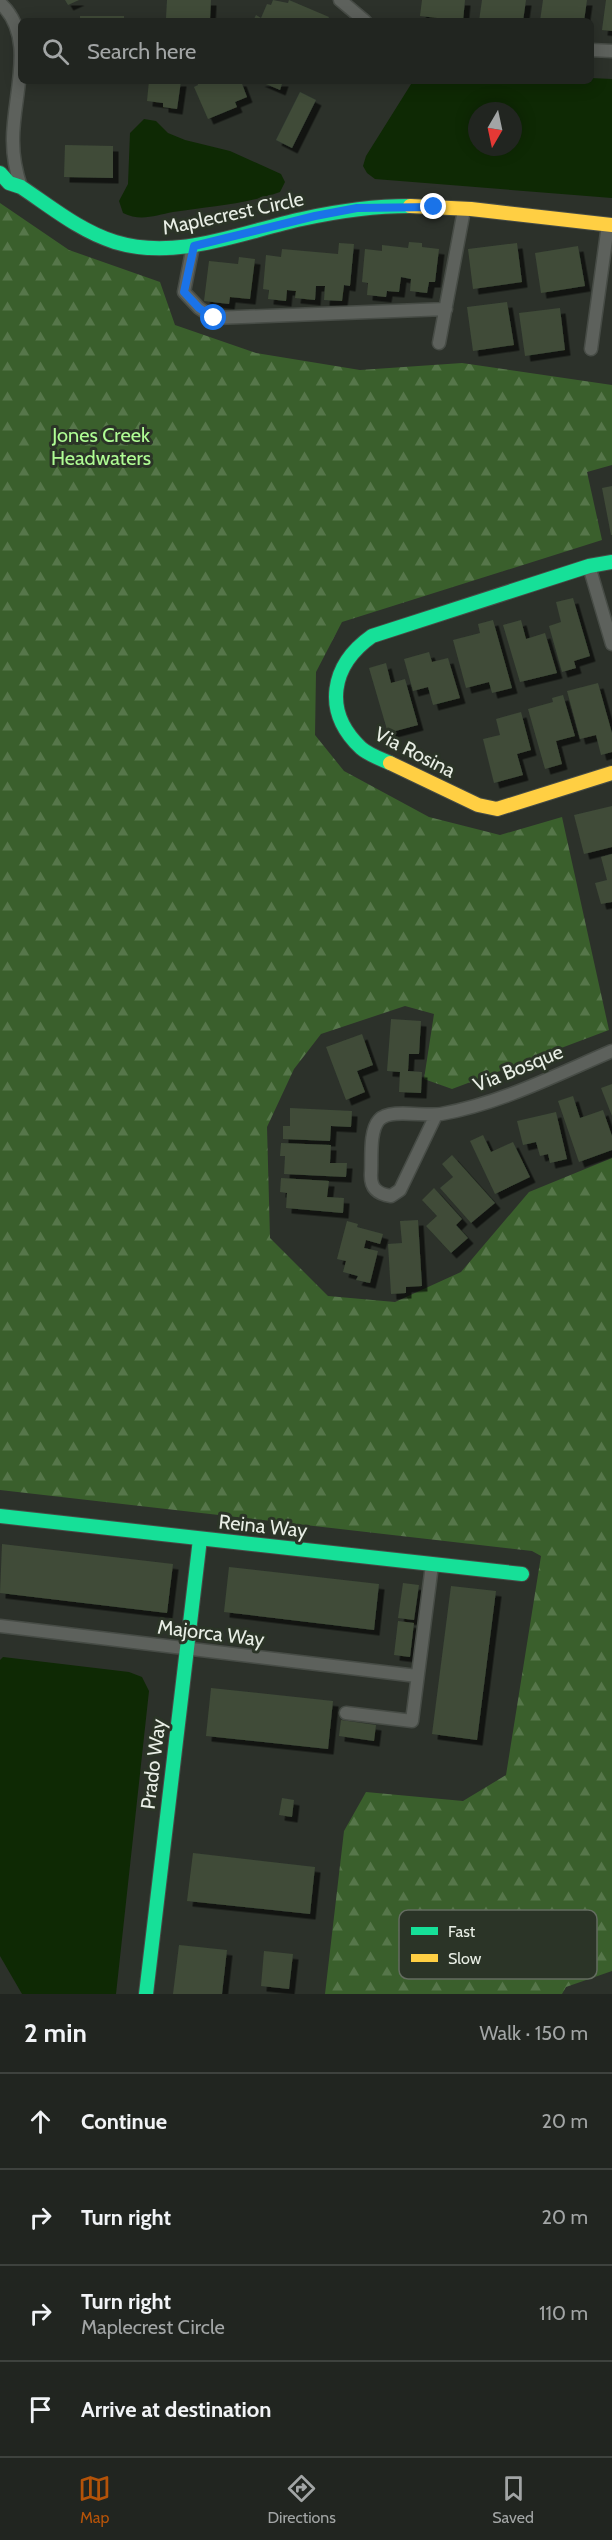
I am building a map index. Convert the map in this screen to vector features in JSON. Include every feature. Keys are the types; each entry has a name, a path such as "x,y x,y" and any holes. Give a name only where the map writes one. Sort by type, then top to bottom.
{"street":[{"path":"340,0 361,18"},
{"path":"0,3 11,13 18,34"},
{"path":"594,50 612,51"},
{"path":"18,84 13,140 14,167 21,187"},
{"name":"Maplecrest Circle","path":"0,173 9,183 21,187 94,233 136,248 159,250 194,246 357,208 415,206 610,225"},
{"path":"439,343 464,210"},
{"path":"591,349 610,225"},
{"path":"194,246 184,292 199,308 214,318 446,309"},
{"name":"Via Rosina","path":"612,562 589,566 372,636 357,644 341,668 335,696 339,720 350,738 363,750 478,806 497,809 612,773"},
{"path":"589,566 612,644"},
{"name":"Via Bosque","path":"436,1115 400,1190 391,1196 382,1195 373,1189 370,1180 374,1131 378,1120 388,1114 436,1115 492,1102 612,1051"},
{"name":"Reina Way","path":"0,1516 522,1574"},
{"name":"Prado Way","path":"146,1994 200,1539"},
{"path":"346,1713 412,1721 432,1565"},
{"name":"Majorca Way","path":"0,1626 417,1676"}],"green space":[{"name":"Jones Creek Headwaters","path":"0,203 69,250 160,282 175,325 256,353 360,370 462,363 612,385 612,465 587,472 602,540 342,622 316,672 315,735 344,771 429,817 500,835 562,817 609,1030 452,1089 424,1079 434,1014 405,1006 321,1034 294,1069 267,1127 270,1238 328,1296 395,1302 461,1272 529,1192 612,1158 612,1971 597,1976 597,1910 399,1910 399,1979 589,1979 566,1987 562,1994 325,1994 344,1831 366,1792 463,1801 506,1775 541,1556 532,1551 0,1490"}],"shaded area":[{"path":"594,78 612,79 612,198 375,179 367,173 363,166 366,156 411,84 594,84"},
{"path":"144,119 156,121 168,133 185,140 230,151 281,174 285,182 280,192 240,202 148,217 136,217 123,213 119,201 128,184 130,133"},
{"path":"3,1657 129,1672 142,1677 149,1691 116,1994 22,1994 0,1956 0,1660"}],"building":[{"path":"65,0 79,0 68,5"},
{"path":"167,0 211,0 210,18 166,18"},
{"path":"273,0 288,3 289,0 329,17 261,18 267,4 271,5"},
{"path":"422,0 465,0 463,18 420,16"},
{"path":"482,0 526,0 523,18 479,18"},
{"path":"543,0 587,0 584,18 540,18"},
{"path":"606,0 612,0 612,31 602,30"},
{"path":"80,16 124,16 124,18 80,18"},
{"path":"149,84 181,84 177,109 163,107 163,103 147,101"},
{"path":"242,84 247,97 235,102 237,107 208,119 194,87"},
{"path":"266,84 282,84 280,90"},
{"path":"300,92 316,100 292,148 276,140"},
{"path":"65,145 113,146 113,178 64,177"},
{"path":"409,242 422,243 422,247 439,249 435,282 429,282 427,293 410,291 411,279 401,277 399,292 387,291 386,297 367,295 368,283 362,282 365,249 382,251 382,245 408,248"},
{"path":"339,243 354,244 350,286 344,285 342,301 324,300 325,286 316,286 315,300 295,298 296,291 287,290 286,301 268,299 269,290 263,289 266,255 281,257 282,249 338,254"},
{"path":"517,243 522,282 473,289 468,249"},
{"path":"578,246 585,286 541,293 535,253"},
{"path":"239,257 255,259 250,299 230,297 229,304 204,301 209,261 238,264"},
{"path":"507,302 514,345 473,351 467,307"},
{"path":"560,308 565,350 525,356 519,313"},
{"path":"612,486 612,535 611,535 602,488"},
{"path":"573,598 590,656 574,661 576,668 562,672 549,626 561,622 556,602"},
{"path":"493,620 512,688 492,693 489,682 466,688 453,640 480,633 478,624"},
{"path":"521,620 526,639 545,633 557,673 520,682 503,625"},
{"path":"429,652 432,662 448,658 460,698 433,705 428,687 413,691 404,659"},
{"path":"386,663 391,683 405,679 418,725 388,733 369,668"},
{"path":"598,683 612,733 612,752 601,755 596,735 580,739 567,691"},
{"path":"563,695 575,736 556,741 562,764 545,769 528,709 553,702 552,698"},
{"path":"521,712 531,750 517,754 523,775 494,783 483,739 500,735 496,719"},
{"path":"612,806 612,847 584,854 574,815"},
{"path":"612,854 612,902 601,904 595,883 607,880 601,857"},
{"path":"391,1019 421,1021 419,1054 409,1054 408,1071 422,1072 421,1093 399,1092 400,1072 387,1071"},
{"path":"362,1034 373,1065 357,1071 365,1092 346,1100 326,1047"},
{"path":"612,1084 612,1116 601,1088"},
{"path":"573,1096 580,1118 603,1110 612,1136 612,1150 579,1162 558,1101"},
{"path":"290,1108 352,1111 351,1127 331,1126 330,1141 283,1139 283,1126 290,1126"},
{"path":"556,1112 567,1159 550,1163 548,1154 540,1156 536,1142 523,1145 517,1121"},
{"path":"483,1135 491,1152 513,1142 530,1177 495,1194 470,1141"},
{"path":"281,1143 331,1145 330,1163 347,1163 346,1177 284,1174 285,1156 280,1156"},
{"path":"452,1155 495,1203 471,1223 440,1188 453,1177 442,1164"},
{"path":"281,1178 329,1181 327,1197 344,1198 343,1213 286,1208 287,1193 280,1192"},
{"path":"434,1188 462,1219 456,1225 468,1238 451,1253 426,1226 437,1216 422,1200"},
{"path":"418,1220 422,1286 406,1287 406,1293 391,1294 388,1244 402,1243 400,1221"},
{"path":"347,1221 358,1224 357,1227 383,1234 380,1244 366,1240 364,1248 378,1251 370,1283 356,1280 358,1276 343,1272 346,1261 337,1259"},
{"path":"2,1544 173,1564 167,1613 0,1593"},
{"path":"229,1567 379,1584 374,1630 224,1612"},
{"path":"403,1583 419,1585 414,1620 398,1618"},
{"path":"451,1586 496,1591 477,1740 432,1734"},
{"path":"398,1621 414,1623 410,1657 394,1655"},
{"path":"211,1688 333,1701 328,1749 206,1736"},
{"path":"341,1720 376,1725 374,1741 339,1736"},
{"path":"282,1798 294,1800 292,1817 279,1815"},
{"path":"193,1853 315,1867 310,1914 187,1901"},
{"path":"179,1945 227,1950 222,1994 173,1994"},
{"path":"264,1951 293,1954 289,1989 261,1986"}],"traffic: fast":[{"path":"0,173 9,183 21,187 90,232 115,242 138,247 162,248 209,243 329,214 369,208 410,206"},
{"path":"390,763 361,748 340,719 336,689 340,674 358,648 372,636 589,566 612,562"},
{"path":"0,1516 522,1574"},
{"path":"146,1994 200,1539"}],"traffic: slow":[{"path":"410,206 471,209 612,225"},
{"path":"390,763 478,805 497,809 612,773"}],"route":[{"path":"214,318 199,308 184,292 194,246 357,208 434,207"}]}
